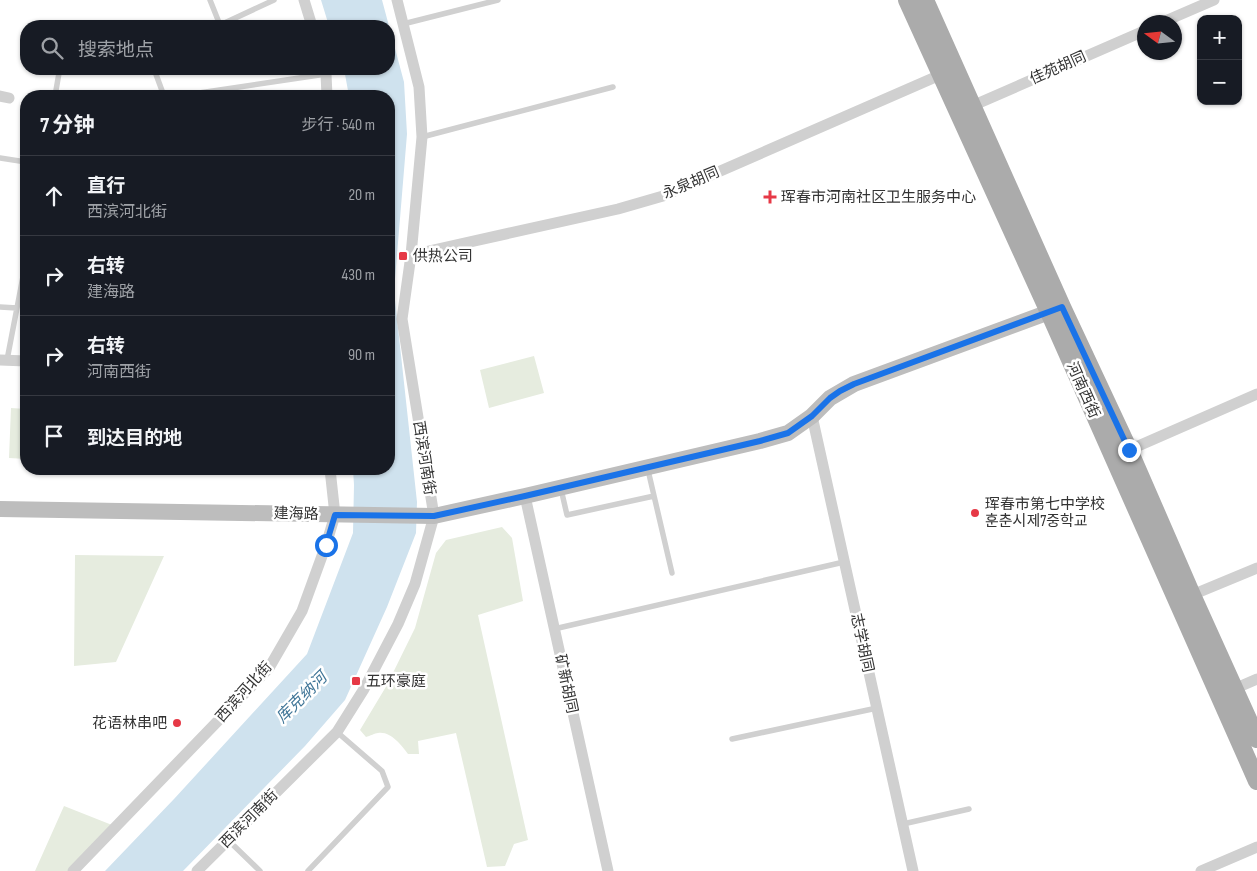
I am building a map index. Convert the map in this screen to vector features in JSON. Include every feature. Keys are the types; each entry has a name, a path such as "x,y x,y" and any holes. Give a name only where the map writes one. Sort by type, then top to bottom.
{"main road":[{"name":"河南西街","path":"907,0 948,71 972,106 1055,310 1129,450 1257,740"},
{"name":"河南西街","path":"925,0 948,71 1055,310 1257,781"}],"street":[{"path":"304,0 310,20"},
{"name":"西滨河南街","path":"197,871 337,732 364,689 398,624 415,584 434,516 402,318 412,255 422,137 419,87 397,0"},
{"path":"1179,15 1214,0"},
{"name":"佳苑胡同","path":"972,106 1137,33"},
{"name":"永泉胡同","path":"412,255 618,209 663,196 948,71"},
{"path":"325,75 326,90"},
{"name":"建海路","path":"0,509 434,516 647,468 788,433 812,416 830,398 854,384 1055,310"},
{"path":"4,360 20,361"},
{"path":"1129,450 1257,394"},
{"name":"志学胡同","path":"812,416 913,871"},
{"name":"西滨河北街","path":"73,871 269,668 302,611 326,545 340,515 331,475"},
{"name":"矿新胡同","path":"525,496 608,871"},
{"path":"1192,596 1257,568"},
{"path":"1234,689 1257,679"},
{"path":"1201,871 1257,848"}],"lane":[{"path":"210,0 217,20"},
{"path":"232,20 274,0"},
{"path":"403,24 498,0"},
{"path":"56,90 59,75"},
{"path":"156,75 162,90"},
{"path":"220,90 308,75"},
{"path":"422,137 613,87"},
{"path":"0,158 20,161"},
{"path":"4,360 20,292"},
{"path":"0,306 17,308"},
{"path":"647,468 672,573"},
{"path":"561,488 567,515 654,496"},
{"path":"554,629 844,562"},
{"path":"732,739 876,708"},
{"path":"308,871 388,787 382,770 337,732"},
{"path":"903,824 969,809"},
{"path":"228,840 260,871"}],"shaded area":[{"path":"534,356 544,393 489,408 480,370"},
{"path":"11,408 20,409 20,459 9,458"},
{"path":"502,527 512,538 523,601 478,615 528,840 514,844 505,866 487,867 456,733 418,741 419,754 408,754 395,739 387,734 377,733 366,737 360,730 387,685 415,628 436,553 446,540"},
{"path":"75,555 164,556 116,662 74,666"},
{"path":"64,806 112,825 68,871 35,871"}],"water":[{"path":"321,0 382,0 387,20 327,20"},
{"path":"395,48 404,82 407,134 395,279 395,90 348,90 345,75 395,75"},
{"name":"库克纳河","path":"395,300 417,502 416,533 387,607 345,700 305,746 183,871 105,871 307,654 353,533 353,475 395,475"}],"place":[{"name":"珲春市河南社区卫生服务中心","path":"770,197"},
{"name":"供热公司","path":"403,256"},
{"name":"珲春市第七中学校 훈춘시제7중학교","path":"975,513"},
{"name":"五环豪庭","path":"356,681"},
{"name":"花语林串吧","path":"177,723"}],"route":[{"path":"326,545 335,515 434,516 788,433 812,416 830,398 854,384 1062,307 1129,450"}]}
